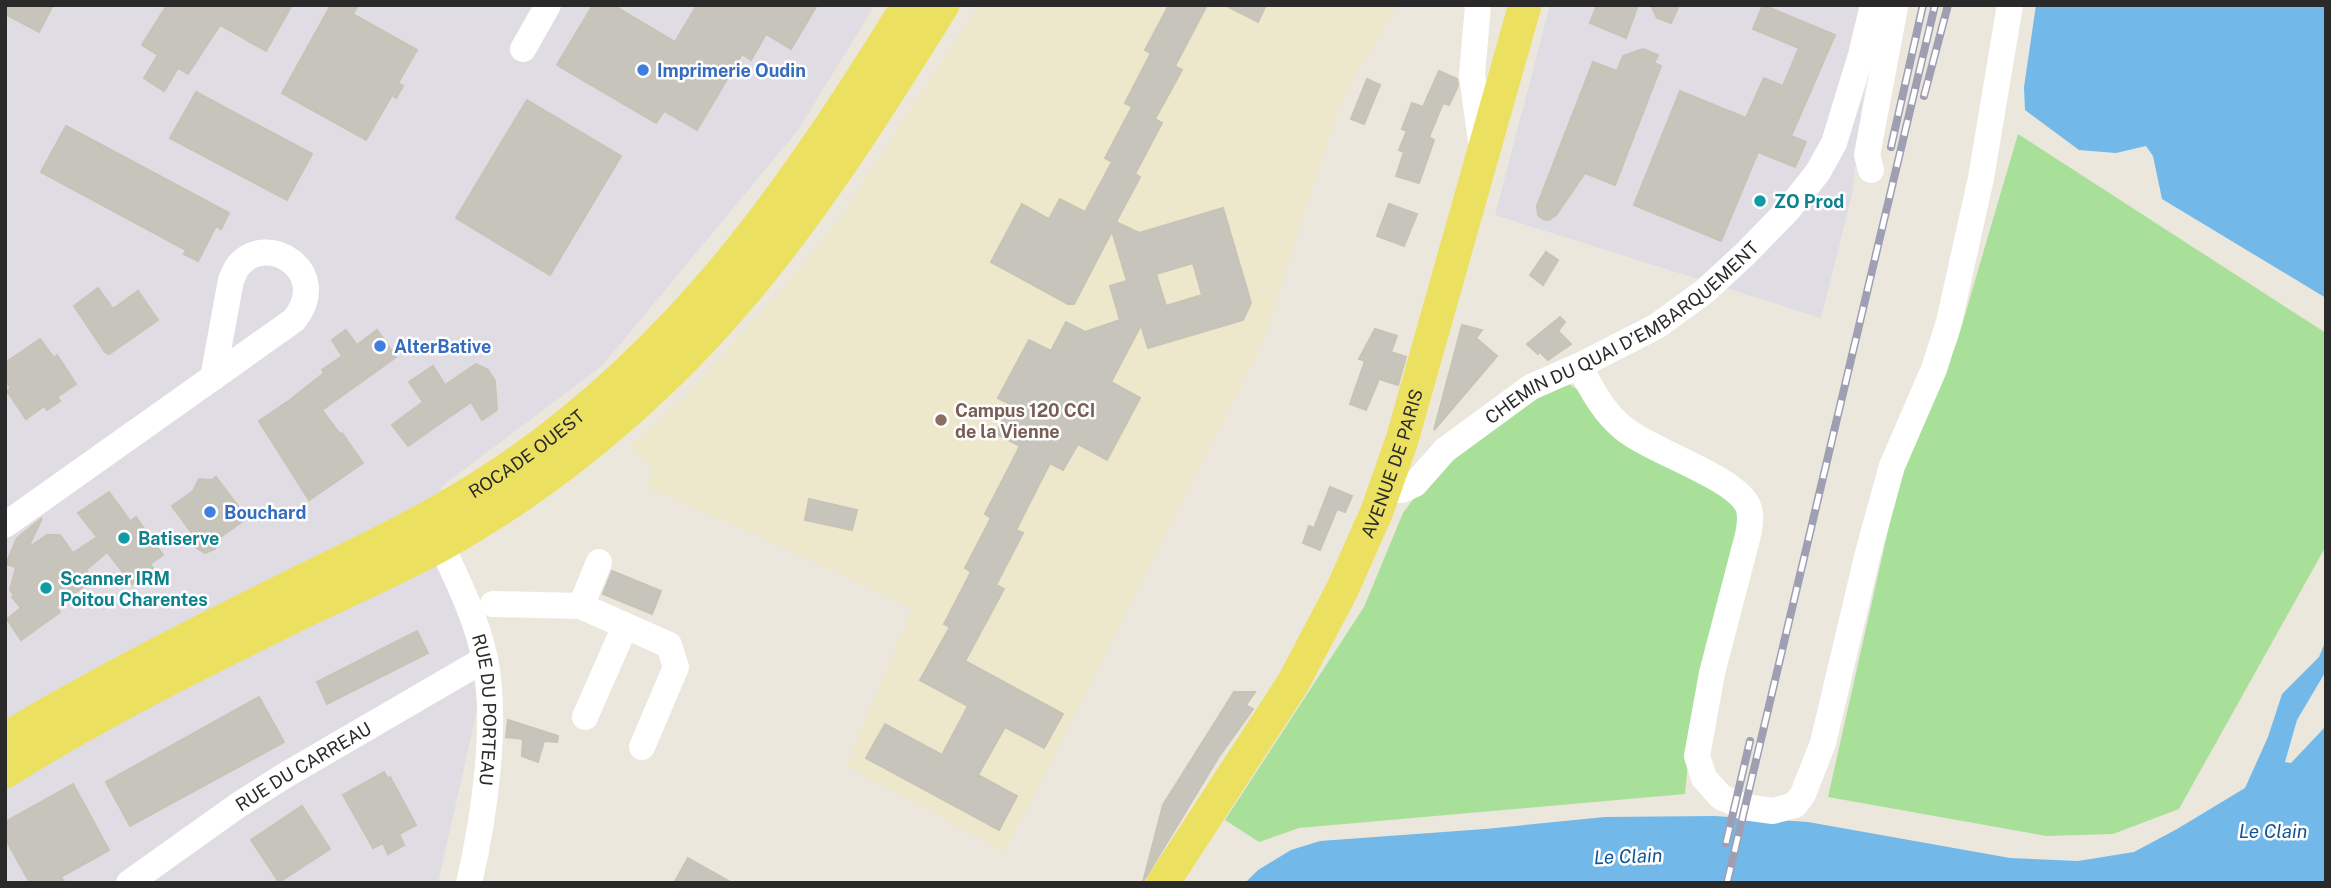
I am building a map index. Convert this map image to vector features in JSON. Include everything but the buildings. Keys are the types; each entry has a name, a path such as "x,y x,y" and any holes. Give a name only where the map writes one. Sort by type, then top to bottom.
{"main road":[{"name":"ROCADE OUEST","path":"5,739 155,654 400,532 498,475 560,430 647,355 734,261 823,139 908,5"},
{"path":"5,772 144,691 441,545 515,499 564,464 615,422 717,323 756,278 796,227 854,144 943,5"},
{"name":"AVENUE DE PARIS","path":"1163,883 1293,683 1342,590 1385,490 1402,440 1525,5"}],"street":[{"path":"523,49 548,5"},
{"path":"1478,5 1472,75 1483,158"},
{"path":"1579,366 1605,409 1623,429 1731,488 1748,506 1748,536 1712,673 1697,746 1698,765 1704,778 1721,797 1730,802 1759,810 1787,809 1795,805 1803,794 1824,743 1868,553 1892,466 1934,369 1950,322 1981,178 2010,5"},
{"path":"1871,170 1867,155 1890,7"},
{"name":"CHEMIN DU QUAI D’EMBARQUEMENT","path":"1385,490 1402,490 1415,484 1446,450 1531,387 1657,326 1705,291 1744,255 1788,210 1818,172 1833,143 1861,55 1890,7"},
{"path":"5,525 213,378 294,320 303,309 306,296 303,274 295,263 282,255 266,253 251,256 238,266 231,280 213,378"},
{"path":"400,532 441,545 461,497"},
{"name":"RUE DU PORTEAU","path":"441,545 462,590 485,659 489,688 490,724 482,806 469,883"},
{"path":"581,606 599,562"},
{"path":"493,604 581,606 669,645 676,667 642,747"},
{"path":"585,718 625,626"},
{"name":"RUE DU CARREAU","path":"129,883 275,782 485,659"}],"shaded area":[{"path":"5,5 875,5 798,130 602,366 441,487 478,706 438,883 5,883"},
{"name":"Campus 120 CCI de la Vienne","path":"979,5 1398,5 1357,72 1336,117 1262,345 1005,852 846,766 912,609 761,537 646,487 653,471 629,447 689,393 803,265 839,220"},
{"path":"1550,5 1877,5 1870,41 1852,195 1821,318 1495,215"}],"green space":[{"path":"2018,134 2326,333 2326,546 2179,809 2113,834 2046,836 1828,797 1903,464 1957,342"},
{"path":"1569,384 1729,495 1744,529 1691,731 1685,794 1299,828 1259,842 1225,820 1364,607 1403,513 1433,473 1507,415 1559,385"}],"water":[{"path":"2036,5 2326,5 2326,298 2162,199 2153,156 2146,146 2116,153 2079,150 2025,110 2024,87"},
{"name":"Le Clain","path":"2326,640 2326,671 2297,720 2285,762 2291,763 2326,726 2326,883 1245,883 1258,870 1291,850 1320,841 1605,817 1714,816 1808,822 2010,858 2078,861 2134,852 2245,788 2268,737 2282,694 2319,657"}],"railway":[{"path":"1891,147 1923,5"},
{"path":"1727,883 1935,5"},
{"path":"1924,96 1948,5"},
{"path":"1726,843 1750,741"}],"place":[{"name":"Imprimerie Oudin","path":"643,70"},
{"name":"ZO Prod","path":"1760,201"},
{"name":"AlterBative","path":"380,346"},
{"name":"Campus 120 CCI de la Vienne","path":"941,420"},
{"name":"Bouchard","path":"210,512"},
{"name":"Batiserve","path":"124,538"},
{"name":"Scanner IRM Poitou Charentes","path":"46,588"}]}
